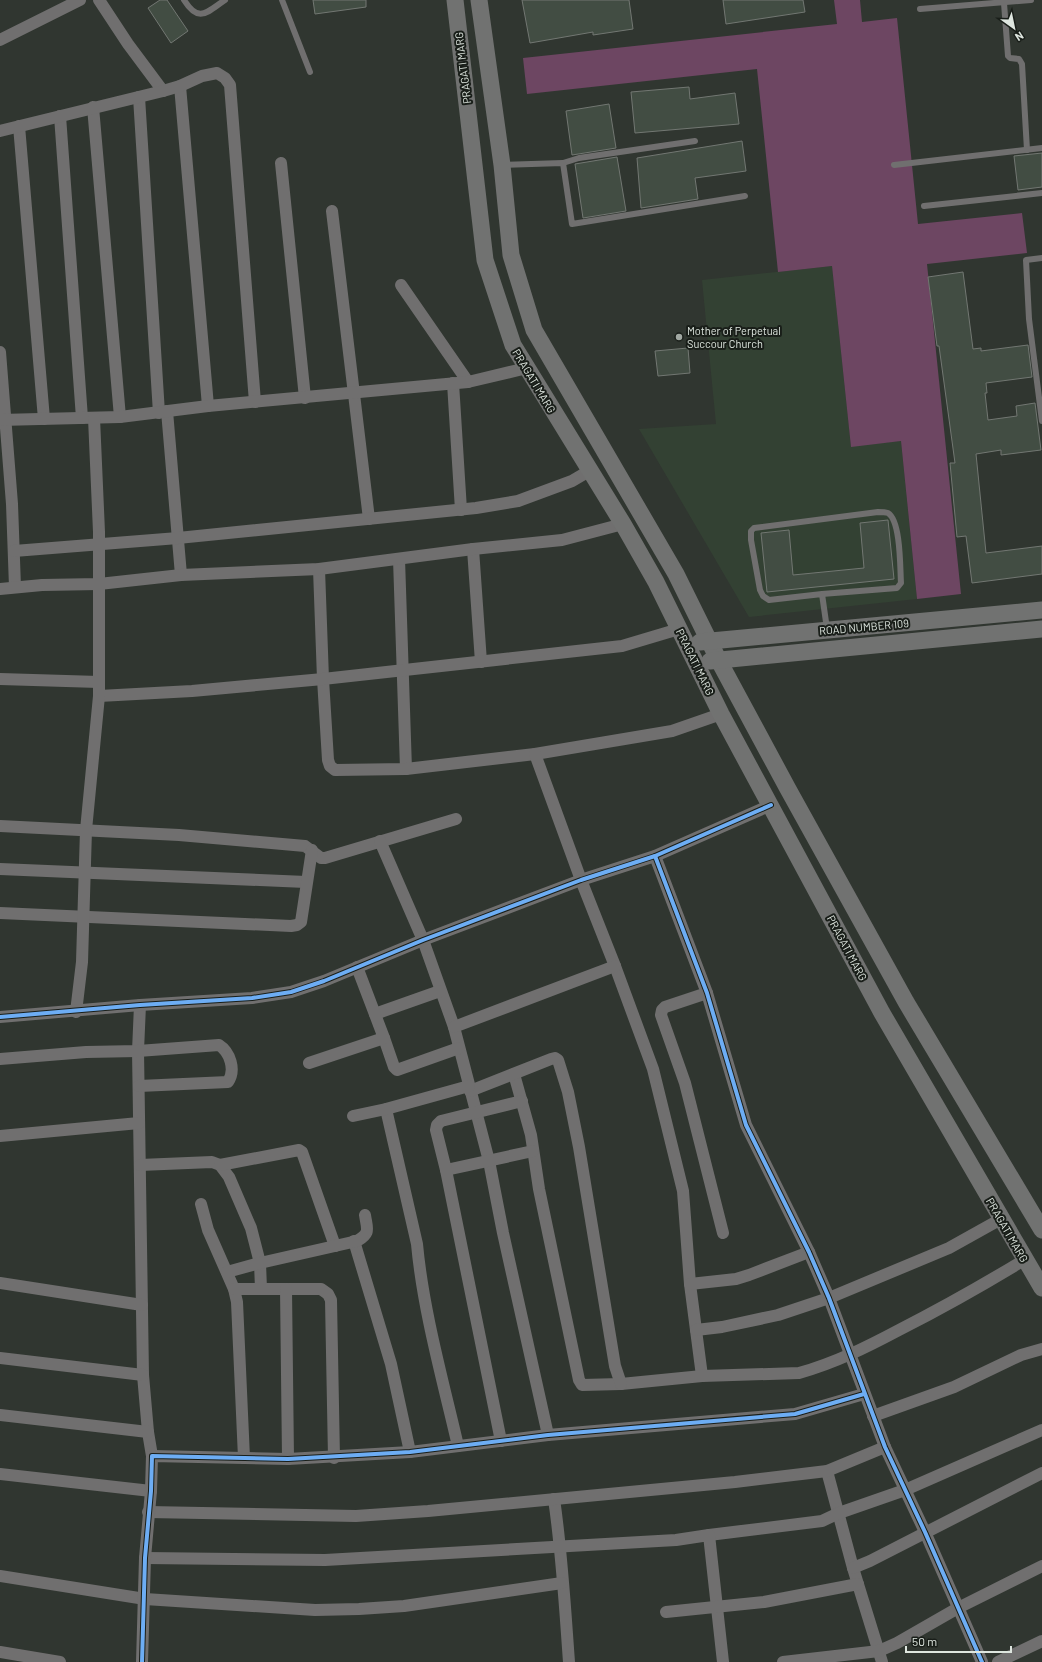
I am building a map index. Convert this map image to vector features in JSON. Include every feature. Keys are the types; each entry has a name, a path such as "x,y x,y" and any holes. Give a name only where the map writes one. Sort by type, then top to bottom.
{"main road":[{"name":"PRAGATI MARG","path":"455,0 485,260 513,345 589,471 623,524 656,582 721,714 882,1013 1024,1260 1039,1280"},
{"name":"PRAGATI MARG","path":"479,0 502,165 511,255 534,330 676,574 719,660 906,1002 1042,1230"},
{"name":"ROAD NUMBER 109","path":"683,636 709,641 1042,610"},
{"name":"ROAD NUMBER 109","path":"696,663 1042,629"}],"street":[{"path":"0,40 80,0"},
{"path":"99,0 128,44 163,91"},
{"path":"0,131 163,91 180,86 202,76 217,73 225,78 230,85 255,402"},
{"path":"180,86 208,406"},
{"path":"139,97 163,412 181,575"},
{"path":"93,107 120,417"},
{"path":"60,116 99,544 99,696 86,830 82,962 76,1012"},
{"path":"19,126 44,419"},
{"path":"281,162 306,398"},
{"path":"332,211 369,519"},
{"path":"401,285 468,382"},
{"path":"0,352 3,420 14,551 15,587"},
{"path":"3,420 120,417 208,406 468,382 527,368"},
{"path":"453,383 461,510"},
{"path":"14,551 178,538 461,510 518,501 572,481 589,471"},
{"path":"0,589 42,585 99,584 181,575 319,569 562,540 623,524"},
{"path":"473,550 481,662"},
{"path":"399,559 406,769"},
{"path":"319,569 323,679 330,766 335,770 406,769 535,754 672,730 721,714"},
{"path":"99,696 192,691 323,679 622,646 683,636"},
{"path":"0,679 99,682"},
{"path":"535,754 653,1069 683,1191 690,1284 702,1376"},
{"path":"0,1017 76,1012 140,1005 252,998 291,992 324,981 422,940 581,880 655,856 771,805"},
{"path":"0,826 187,836 305,846 321,858 331,858 380,841 456,818"},
{"path":"380,841 422,940 454,1027 489,1161 548,1435"},
{"path":"0,913 84,918 297,925 301,922 312,850"},
{"path":"655,856 707,993 746,1125 809,1252 830,1298 864,1394 885,1447 925,1532 982,1662"},
{"path":"0,869 306,882"},
{"path":"454,1027 615,966"},
{"path":"357,967 394,1067 397,1070 459,1048"},
{"path":"375,1014 440,991"},
{"path":"707,993 665,1007 662,1010 661,1015 685,1083 724,1233"},
{"path":"140,1005 138,1051 143,1375 148,1432 152,1456 151,1491 145,1558 142,1662"},
{"path":"309,1063 384,1038"},
{"path":"0,1058 86,1052 138,1051 218,1045 228,1054 231,1068 228,1082 139,1086"},
{"path":"353,1116 470,1089 556,1058 560,1063 568,1092 579,1147 615,1366 620,1384"},
{"path":"514,1074 531,1135 539,1189 582,1385 620,1384 702,1376 799,1373 851,1355 963,1297 1024,1260"},
{"path":"501,1441 436,1125 442,1120 522,1101"},
{"path":"386,1109 416,1244 431,1326 458,1446"},
{"path":"0,1136 139,1123"},
{"path":"220,1166 299,1150 302,1152 335,1246"},
{"path":"446,1170 533,1151"},
{"path":"140,1165 212,1162 220,1166 229,1178 251,1228 260,1263 261,1289"},
{"path":"201,1204 208,1230 234,1288 237,1302 244,1458"},
{"path":"227,1272 335,1246 365,1237 368,1232 365,1215"},
{"path":"696,1330 722,1327 778,1315 830,1298 949,1248 1001,1219"},
{"path":"354,1241 391,1364 410,1452"},
{"path":"690,1284 750,1275 809,1252"},
{"path":"0,1283 142,1305"},
{"path":"234,1288 321,1289 328,1294 332,1300 334,1458"},
{"path":"286,1289 288,1459"},
{"path":"873,1416 954,1387 1021,1355 1042,1349"},
{"path":"0,1358 143,1375"},
{"path":"152,1456 288,1459 334,1458 410,1452 548,1435 795,1414 864,1394"},
{"path":"0,1415 148,1432"},
{"path":"145,1558 325,1560 676,1540 822,1521 839,1513 905,1490 1042,1430"},
{"path":"148,1512 356,1516 428,1511 735,1482 827,1471 885,1447"},
{"path":"827,1471 853,1568 880,1657"},
{"path":"853,1568 870,1561 1042,1473"},
{"path":"0,1474 151,1491"},
{"path":"554,1499 561,1546 562,1583 569,1662"},
{"path":"709,1535 722,1662"},
{"path":"783,1662 880,1657 896,1643 958,1608 1042,1566"},
{"path":"0,1576 145,1599 315,1610 359,1610 404,1606 562,1583"},
{"path":"666,1612 764,1602 858,1584"},
{"path":"998,1662 1042,1641"},
{"path":"0,1652 60,1662"}],"lane":[{"path":"184,0 194,13 199,14 206,12 225,0"},
{"path":"282,0 310,72"},
{"path":"920,9 1031,0"},
{"path":"1004,3 1008,56 1010,58 1019,59 1022,64 1027,150"},
{"path":"502,165 563,163 579,158 695,141"},
{"path":"894,165 1042,148"},
{"path":"563,163 572,224 745,196"},
{"path":"924,206 1042,193"},
{"path":"1042,258 1026,260 1029,319 1041,399 1042,421"},
{"path":"878,512 887,513 892,517 896,528 901,583 897,588 822,594 769,600 762,596 751,540 751,532 754,528 878,512"},
{"path":"822,594 827,630"}],"shaded area":[{"path":"834,0 860,0 862,22 897,18 918,224 1022,213 1027,253 927,264 961,594 917,599 901,441 851,447 832,266 778,272 757,69 527,94 523,58 837,24"},
{"path":"832,266 851,446 901,441 917,599 749,617 639,429 716,424 702,280"}],"building":[{"path":"160,0 167,0 188,31 171,43 148,8"},
{"path":"313,0 366,0 366,7 315,14"},
{"path":"522,0 629,0 633,29 593,35 593,32 530,43"},
{"path":"723,0 803,0 805,12 726,24"},
{"path":"689,87 690,99 735,93 739,124 635,133 631,92"},
{"path":"609,104 616,148 572,155 566,111"},
{"path":"742,141 746,171 695,178 698,199 641,208 637,158"},
{"path":"1042,153 1042,187 1018,190 1014,156"},
{"path":"617,157 626,211 583,218 575,164"},
{"path":"963,272 973,349 981,348 981,351 1028,345 1032,377 986,383 987,393 985,393 988,420 1017,416 1016,406 1035,403 1041,450 1001,455 1001,450 976,454 986,553 1042,546 1042,574 972,583 966,536 957,537 950,463 955,463 928,277"},
{"path":"688,348 690,373 658,376 655,351"},
{"path":"888,520 894,579 767,592 761,533 789,530 793,575 864,568 860,523"}],"cycle path":[{"path":"0,1017 140,1005 252,998 291,992 324,981 423,940 581,880 655,856 771,805"},
{"path":"655,856 707,993 746,1125 809,1252 829,1298 885,1447 925,1532 982,1662"},
{"path":"142,1662 145,1558 151,1491 152,1456 288,1459 410,1452 548,1435 795,1414 864,1394"}],"place":[{"name":"Mother of Perpetual Succour Church","path":"679,337"}]}
